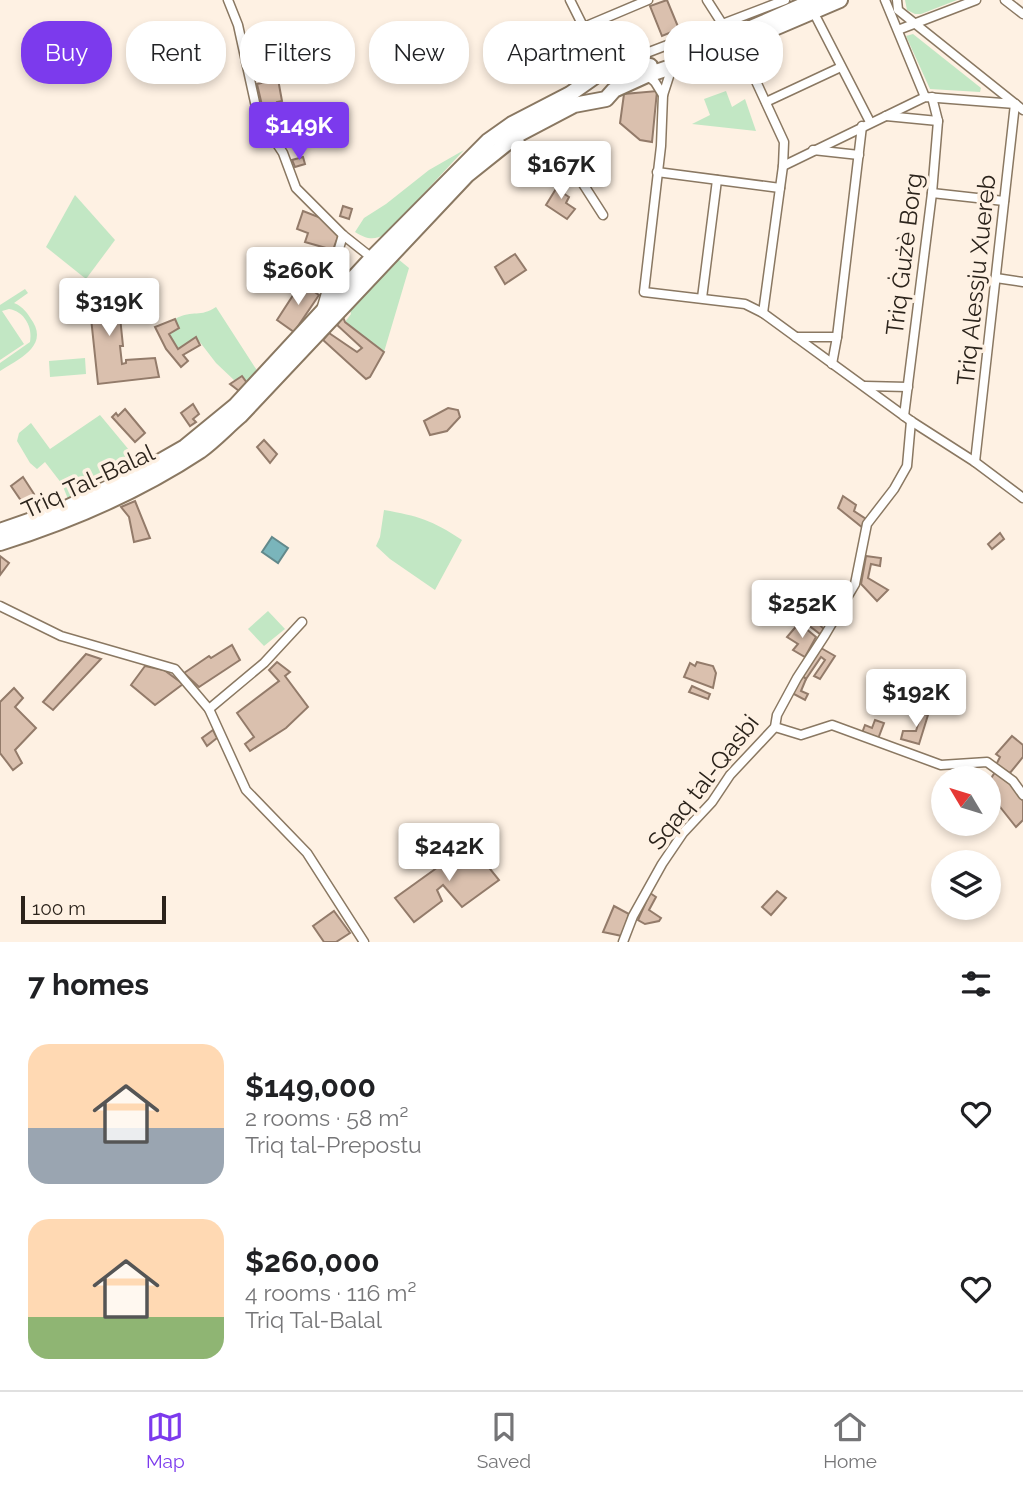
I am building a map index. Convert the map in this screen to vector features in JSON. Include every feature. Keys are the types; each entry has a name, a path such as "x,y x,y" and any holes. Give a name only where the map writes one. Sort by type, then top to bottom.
{"highway":[{"name":"Triq Tal-Balal","path":"650,66 711,45 815,0"},
{"name":"Triq Tal-Balal","path":"783,24 840,0"},
{"name":"Triq Tal-Balal","path":"0,531 66,508 143,471 185,447 235,406 372,258 488,141 512,124 585,84"},
{"path":"590,84 588,86 591,95 599,100"},
{"path":"614,84 614,90"},
{"name":"Triq Tal-Balal","path":"0,543 75,518 133,491 202,450 240,415 467,175 517,135 574,105 610,97 614,90 627,84"}],"street":[{"path":"228,0 238,25 256,107 265,127 283,153 296,188 343,235 372,258"},
{"path":"570,0 581,21"},
{"path":"598,21 648,0"},
{"path":"707,0 720,21"},
{"name":"Triq Tal-Balal","path":"733,21 785,0"},
{"name":"Triq Ġużè Borg","path":"885,0 938,121 932,193 908,387 908,418"},
{"path":"897,0 898,10 1023,110"},
{"path":"898,30 976,0"},
{"path":"1005,0 1023,14"},
{"path":"817,19 870,122"},
{"path":"766,102 841,67"},
{"path":"650,77 663,95"},
{"path":"667,84 663,95 644,292 745,304 763,313 908,418 975,461 1023,498"},
{"path":"757,84 784,142 763,313"},
{"path":"783,166 883,115 928,97 1015,104"},
{"name":"Triq Alessju Xuereb","path":"975,461 1015,104"},
{"path":"883,115 938,121"},
{"path":"832,364 862,126"},
{"path":"517,135 536,181 558,172 578,176 603,215"},
{"path":"813,150 859,155"},
{"path":"657,172 780,188"},
{"path":"702,298 718,180"},
{"path":"932,193 1004,201"},
{"path":"319,316 343,235"},
{"path":"996,278 1023,282"},
{"path":"796,337 837,337"},
{"path":"865,386 908,387"},
{"name":"Sqaq tal-Qasbi","path":"623,942 662,864 683,833 712,802 730,775 775,727 777,715 790,691 855,584 867,524 894,489 907,466 911,450 908,418"},
{"path":"0,606 61,636 175,669 209,709 246,790 307,853 364,942"},
{"path":"209,709 270,657 302,622"},
{"path":"775,727 801,735 832,725 941,765 987,762 1013,781 1023,795"}],"green space":[{"path":"905,0 957,0 915,14 907,10"},
{"path":"913,34 981,88 980,92 930,89 906,36"},
{"path":"726,91 732,107 745,99 756,131 692,124 710,115 704,99"},
{"path":"464,150 386,234 370,238 355,232 364,218 429,170"},
{"path":"75,195 115,240 86,279 46,247"},
{"path":"344,247 348,261 346,274 340,284 328,294"},
{"path":"398,259 409,268 384,352 345,322 351,314 350,310"},
{"path":"25,289 28,293 14,303 23,308 33,322 37,339 28,352 0,371 0,363 30,342 30,331 23,316 14,310 2,311 24,344 0,360 0,305"},
{"path":"216,307 258,372 244,387 216,363 196,337 178,349 169,334 179,328 175,319"},
{"path":"85,358 86,374 50,377 49,361"},
{"path":"100,415 139,462 68,499 62,484 45,462 37,469 30,463 17,441 19,433 31,423 50,449"},
{"path":"384,510 424,520 462,540 435,590 376,546"},
{"path":"268,611 285,629 264,646 248,629"}],"water":[{"path":"272,537 288,548 278,563 262,552"}],"building":[{"path":"667,0 676,21 664,21 664,35 662,36 650,6"},
{"path":"257,84 279,84 282,101 277,102 278,108 264,114"},
{"path":"657,91 652,142 640,140 620,123 624,94"},
{"path":"303,157 305,164 295,167 292,160"},
{"path":"562,179 569,183 563,193 569,197 566,203 575,209 567,219 546,205"},
{"path":"343,206 352,209 349,219 340,216"},
{"path":"303,211 321,218 338,236 333,250 305,242 308,233 297,229"},
{"path":"515,254 526,270 505,284 495,267"},
{"path":"86,279 108,295 110,301 107,305 110,312 116,310 120,317 122,364 126,363 126,360 155,358 159,377 98,384 91,318 67,299"},
{"path":"301,283 319,295 294,332 277,320"},
{"path":"343,317 345,322 384,352 370,377 366,379 323,340 329,333 357,352 362,348 337,325"},
{"path":"175,319 179,328 169,334 178,349 196,337 200,345 183,355 188,361 181,367 166,349 155,327"},
{"path":"242,376 247,383 239,391 230,384"},
{"path":"193,404 199,414 193,419 196,422 190,426 181,413"},
{"path":"448,408 458,410 460,417 447,431 430,435 424,421"},
{"path":"125,409 145,433 135,442 112,417 116,413 118,416"},
{"path":"264,440 277,454 270,463 257,447"},
{"path":"23,477 34,494 22,502 11,486"},
{"path":"843,496 856,505 854,511 866,519 863,528 838,508"},
{"path":"135,501 150,538 134,542 129,517 121,507"},
{"path":"1000,533 1004,539 992,549 988,544"},
{"path":"0,556 9,563 0,575"},
{"path":"866,556 881,558 880,566 871,564 868,578 888,590 877,601 861,584"},
{"path":"808,614 824,629 820,634 803,621"},
{"path":"799,623 816,637 805,657 793,650 798,644 787,637"},
{"path":"232,645 240,660 199,687 184,673 209,656 211,658"},
{"path":"821,648 835,656 820,679 814,676 825,660 821,657 806,679 801,675"},
{"path":"86,654 101,659 53,710 43,702"},
{"path":"277,662 290,672 285,676 308,707 286,728 250,751 245,744 254,737 237,713 279,681 269,670"},
{"path":"697,662 713,666 716,673 713,688 684,677 690,663 695,666"},
{"path":"145,666 164,670 183,684 155,705 131,685"},
{"path":"801,675 806,679 801,691 808,694 805,700 792,693"},
{"path":"692,686 710,694 708,699 689,692"},
{"path":"14,688 23,698 15,707 36,728 15,750 22,763 13,770 0,753 0,702"},
{"path":"916,712 928,715 919,744 901,739 903,731 916,731 919,721 913,719"},
{"path":"875,720 884,723 878,739 862,733 865,725 872,728"},
{"path":"213,730 217,738 207,746 202,738"},
{"path":"1012,736 1023,745 1023,757 1010,773 996,765 1000,757 996,754"},
{"path":"1001,775 1023,801 1023,820 1016,827 1001,808"},
{"path":"470,844 499,880 462,907 443,885 437,890 442,901 414,922 395,898"},
{"path":"777,891 786,898 771,915 762,907"},
{"path":"650,893 656,897 649,910 661,918 659,921 645,924 638,920"},
{"path":"614,906 629,914 622,936 603,932"},
{"path":"334,911 350,933 336,942 324,942 313,926"}]}
